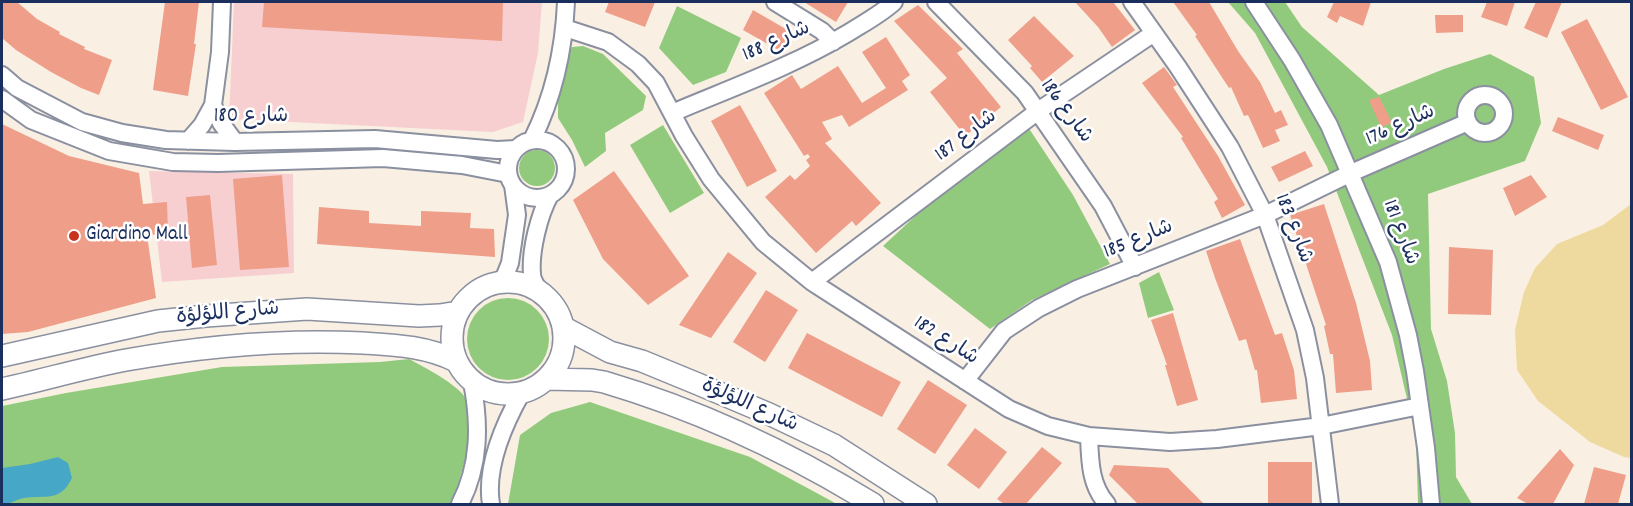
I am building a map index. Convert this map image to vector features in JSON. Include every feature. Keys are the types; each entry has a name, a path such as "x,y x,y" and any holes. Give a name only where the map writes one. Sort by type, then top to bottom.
{"main road":[{"path":"505,282 523,284 540,292 558,313 563,327 564,341 555,368 535,387 522,392 496,393 472,382 456,360 451,336 453,323 465,301 487,286 505,282"},
{"name":"شارع اللؤلؤة","path":"2,356 150,323 206,316 306,309 419,316 458,312"},
{"name":"شارع اللؤلؤة","path":"563,327 610,352 698,384 834,445 926,504"},
{"name":"شارع اللؤلؤة","path":"2,389 128,360 208,348 270,343 344,342 393,345 432,350 456,360"},
{"name":"شارع اللؤلؤة","path":"546,379 604,382 687,412 819,471 873,504"}],"street":[{"path":"188,141 202,125 213,105 220,52 222,2"},
{"path":"532,140 548,103 565,28 566,2"},
{"path":"775,2 822,31 833,42"},
{"name":"شارع 188","path":"672,113 801,59 833,42 894,2"},
{"name":"شارع 186","path":"936,2 1025,93 1103,206 1135,267"},
{"name":"شارع 183","path":"1132,2 1230,147 1265,215 1305,330 1315,378 1330,504"},
{"name":"شارع 181","path":"1254,2 1292,60 1329,125 1388,262 1408,335 1420,406 1431,504"},
{"name":"شارع 182","path":"565,28 608,42 638,64 656,83 697,158 763,242 812,282 1009,409 1048,426 1089,436 1170,442 1217,439 1321,426 1420,406"},
{"name":"شارع 187","path":"812,282 1038,111 1154,33"},
{"name":"شارع 180","path":"2,75 17,88 82,122 122,133 166,140 235,142 375,139 496,150 516,148"},
{"name":"شارع 180","path":"2,99 32,120 109,151 173,162 227,163 384,158 462,165 511,180"},
{"path":"548,103 550,130 554,145"},
{"path":"213,105 221,123 235,142"},
{"name":"شارع 176","path":"1351,173 1468,122"},
{"path":"487,286 504,278 510,263 518,215 511,180 511,156 516,148 532,140 539,140 554,145 561,152 566,171 564,180 550,195 543,208 533,258 532,277 540,292"},
{"name":"شارع 185","path":"965,381 1004,331 1039,308 1077,289 1265,215 1351,173"},
{"path":"511,180 525,195 533,198 550,195"},
{"path":"460,504 471,477 478,439 478,413 472,382"},
{"path":"491,504 491,481 497,448 505,423 522,392"},
{"path":"1089,436 1090,472 1102,500 1107,504"}],"shaded area":[{"path":"234,2 542,2 538,53 523,122 493,132 229,119"},
{"path":"149,171 293,174 294,273 162,282"}],"green space":[{"path":"1228,2 1285,2 1302,27 1379,95 1444,69 1490,54 1534,77 1541,123 1525,161 1428,194 1431,329 1447,381 1455,433 1456,477 1472,504 1418,504 1416,437 1392,335 1327,167 1255,33"},
{"path":"677,6 741,38 726,72 693,85 659,48"},
{"path":"583,46 603,54 646,96 643,110 605,133 606,151 585,167 558,118 558,98 566,58 572,47"},
{"path":"663,125 704,193 670,213 630,145"},
{"path":"1028,127 1073,195 1110,264 1032,300 990,329 883,246 953,181"},
{"path":"537,150 550,155 555,168 550,181 537,186 524,181 519,168 524,155"},
{"path":"1159,272 1174,310 1148,318 1139,283"},
{"path":"508,298 524,301 537,310 546,323 549,339 546,355 537,368 524,377 508,380 492,377 479,368 470,355 467,339 470,323 479,310 492,301"},
{"path":"409,359 456,388 466,399 470,423 467,452 452,504 2,504 2,406 222,367"},
{"path":"590,402 750,457 837,504 508,504 520,435 551,413"}],"sand":[{"path":"1631,204 1631,458 1590,442 1538,401 1517,370 1515,330 1524,292 1535,268 1557,244 1603,225"}],"water":[{"path":"58,457 68,463 72,478 61,492 56,495 28,497 2,504 2,468"}],"building":[{"path":"2,2 17,2 37,19 60,32 59,34 85,47 84,49 112,60 99,95 51,72 16,50 2,38"},
{"path":"165,2 199,2 194,44 196,44 188,96 153,90"},
{"path":"264,2 503,2 502,41 262,27"},
{"path":"609,2 655,2 645,27 605,12"},
{"path":"804,2 848,2 836,22"},
{"path":"1075,2 1113,2 1135,30 1112,47 1098,27"},
{"path":"1173,2 1209,2 1238,51 1260,82 1275,113 1281,110 1288,125 1275,130 1280,141 1263,148 1248,115 1244,116 1231,87 1229,88 1195,36 1197,35"},
{"path":"1334,2 1371,2 1363,26 1340,16 1337,23 1327,17"},
{"path":"1487,2 1515,2 1507,26 1481,17"},
{"path":"1536,2 1562,2 1547,38 1524,28"},
{"path":"918,5 963,49 957,53 1001,107 965,136 930,92 947,78 894,21"},
{"path":"753,10 791,32 780,51 743,30"},
{"path":"1435,15 1463,15 1463,32 1436,33"},
{"path":"1034,16 1074,56 1042,82 1030,68 1032,66 1008,40"},
{"path":"1587,19 1628,97 1601,110 1561,32"},
{"path":"886,37 910,75 902,81 908,90 849,127 842,115 822,122 832,139 825,143 881,203 856,226 852,221 816,253 765,197 790,175 795,180 810,166 806,160 810,157 808,154 804,156 764,93 792,75 801,89 838,66 862,103 886,88 862,52"},
{"path":"1164,67 1177,85 1173,87 1218,156 1245,205 1222,218 1214,202 1218,199 1181,138 1183,137 1142,83"},
{"path":"1379,97 1392,123 1381,127 1369,100"},
{"path":"740,105 777,171 747,187 711,121"},
{"path":"1558,117 1604,135 1598,150 1552,131"},
{"name":"Giardino Mall","path":"2,124 69,156 139,173 143,204 167,202 168,234 147,235 156,298 28,332 2,334"},
{"path":"1305,151 1313,166 1279,182 1271,167"},
{"path":"614,171 689,276 648,305 603,259 573,200"},
{"path":"282,175 289,267 240,270 233,179"},
{"path":"1531,175 1547,197 1515,216 1503,188"},
{"path":"210,195 217,265 192,268 186,197"},
{"path":"1324,204 1356,303 1370,361 1372,390 1336,393 1333,354 1330,354 1324,326 1326,325 1290,215"},
{"path":"319,207 369,211 369,223 421,226 421,211 471,213 470,228 494,229 495,257 317,244"},
{"path":"1240,239 1275,335 1282,333 1294,370 1297,399 1261,403 1257,370 1255,370 1246,339 1239,341 1215,278 1206,251"},
{"path":"1449,247 1493,250 1491,315 1448,314"},
{"path":"728,252 757,273 711,338 679,325"},
{"path":"766,290 798,310 765,362 733,342"},
{"path":"1173,313 1198,400 1177,406 1165,365 1167,365 1151,320"},
{"path":"807,333 901,382 882,417 788,368"},
{"path":"928,380 967,405 935,454 897,429"},
{"path":"975,428 1007,452 979,489 947,465"},
{"path":"1042,447 1062,463 1026,504 1004,504 997,499"},
{"path":"1560,449 1574,465 1553,504 1528,504 1517,498"},
{"path":"1268,462 1312,462 1312,504 1268,504"},
{"path":"1114,465 1168,468 1204,504 1138,504 1109,475"},
{"path":"1594,467 1626,475 1618,504 1584,504"}],"place":[{"name":"Giardino Mall","path":"74,236"}]}
